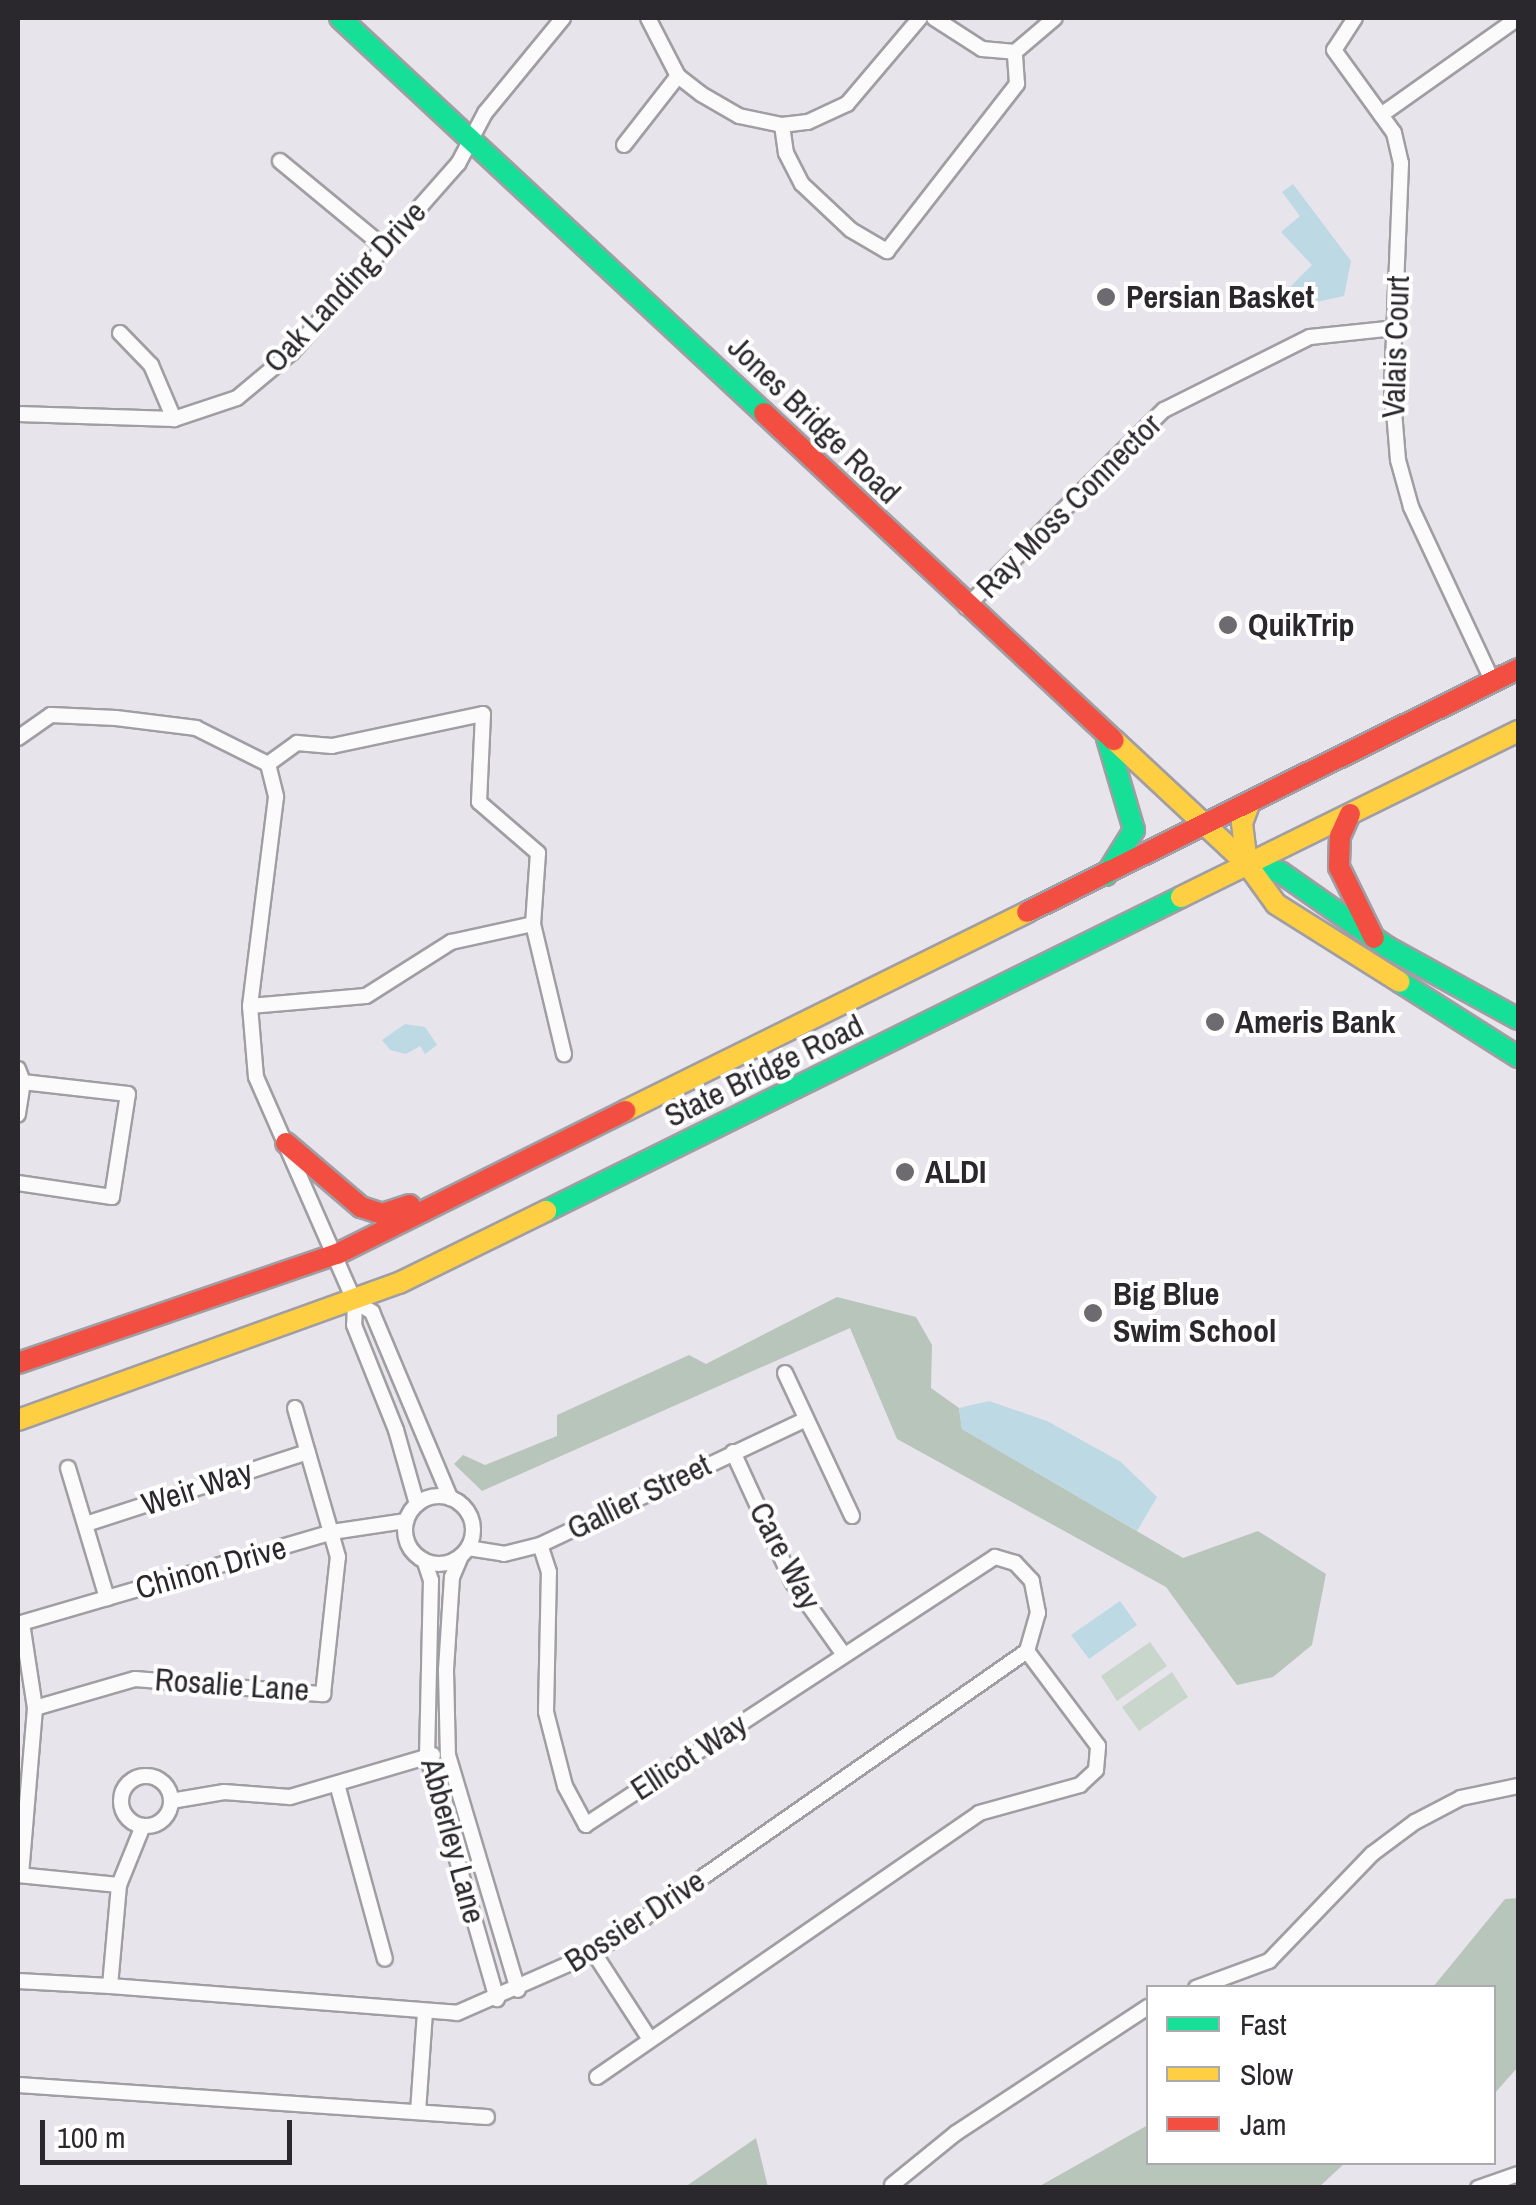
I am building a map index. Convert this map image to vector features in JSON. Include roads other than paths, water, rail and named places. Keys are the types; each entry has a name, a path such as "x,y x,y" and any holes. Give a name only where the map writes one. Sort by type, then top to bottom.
{"main road":[{"name":"Jones Bridge Road","path":"340,18 473,136 966,607 1247,864 1276,904 1518,1057"},
{"name":"State Bridge Road","path":"18,1363 337,1254 1206,829 1518,669"},
{"name":"State Bridge Road","path":"18,1420 355,1302 1518,731"},
{"path":"1099,881 1120,861 1134,830 1107,738"},
{"path":"1247,864 1242,823 1248,806"},
{"path":"1350,814 1340,836 1339,867 1374,938"},
{"name":"Jones Bridge Road","path":"1247,864 1280,872 1374,938 1518,1019"},
{"name":"State Bridge Road","path":"286,1143 361,1207 382,1214 507,1159 544,1155"}],"street":[{"name":"Oak Landing Drive","path":"18,414 174,419 215,409 254,386 458,164 473,136 563,18"},
{"path":"648,18 678,76 740,116 782,124 808,122 847,104 920,18"},
{"path":"934,18 982,49 1015,52 1055,18"},
{"name":"Valais Court","path":"1355,18 1334,50 1381,116 1401,163 1392,431 1404,486 1493,682"},
{"path":"1381,116 1518,18"},
{"path":"782,124 786,153 802,184 851,230 887,251 1017,84 1015,52"},
{"path":"624,145 678,76"},
{"path":"280,161 384,247"},
{"name":"Ray Moss Connector","path":"966,607 1164,410 1310,337 1396,328"},
{"path":"120,333 150,365 174,419"},
{"path":"268,764 297,743 332,746 483,714 479,802 538,853 533,924 564,1054"},
{"path":"18,738 51,715 116,718 196,728 268,764 276,797 250,1006 256,1076 337,1254 355,1302 354,1325 396,1430 417,1504"},
{"path":"250,1006 366,996 452,942 533,924"},
{"path":"18,1115 20,1076 128,1094 112,1197 18,1183"},
{"path":"355,1302 372,1312 450,1498 470,1516 465,1552"},
{"path":"784,1373 852,1516"},
{"name":"Rosalie Lane","path":"35,1708 135,1679 323,1694 338,1557 296,1408"},
{"name":"Gallier Street","path":"425,1562 444,1564 465,1552 504,1554 540,1545 805,1420"},
{"name":"Weir Way","path":"86,1524 308,1452"},
{"name":"Care Way","path":"733,1452 793,1583 844,1655"},
{"path":"68,1468 107,1598"},
{"path":"425,1562 406,1540 406,1521 417,1504 450,1498"},
{"name":"Chinon Drive","path":"20,1623 332,1532 406,1521"},
{"name":"Ellicot Way","path":"540,1545 550,1572 546,1712 564,1786 586,1825 994,1556 1015,1563 1032,1580 1038,1613 1027,1652"},
{"name":"Abberley Lane","path":"465,1552 452,1577 446,1670 448,1756 518,1990"},
{"name":"Abberley Lane","path":"425,1562 431,1580 427,1755 497,1999"},
{"path":"20,1623 35,1708 19,1875 119,1885"},
{"path":"597,2076 979,1813 1080,1785 1096,1770 1098,1746 1027,1652"},
{"name":"Bossier Drive","path":"18,1981 457,2013 518,1990 594,1953 1027,1652"},
{"path":"171,1801 224,1792 290,1797 427,1755 448,1756"},
{"path":"143,1826 122,1805 132,1781 159,1780 171,1801"},
{"path":"337,1784 385,1959"},
{"path":"1204,1985 1269,1961 1372,1854 1415,1822 1462,1798 1518,1786"},
{"path":"110,1986 119,1885 143,1826 164,1818 171,1801"},
{"path":"594,1953 649,2038"},
{"path":"892,2186 956,2133 1146,2008"},
{"path":"418,2112 426,2011"},
{"path":"18,2085 487,2117"},
{"path":"1478,2188 1518,2174"}],"water":[{"path":"1293,184 1351,261 1344,296 1299,306 1286,291 1312,265 1281,232 1300,216 1282,192"},
{"path":"405,1024 425,1027 437,1045 425,1054 420,1046 406,1054 390,1050 382,1040"},
{"path":"989,1401 1047,1421 1121,1462 1157,1497 1137,1531 962,1429 959,1408"},
{"path":"1120,1601 1137,1625 1089,1659 1071,1635"}],"place":[{"name":"Persian Basket","path":"1106,297"},
{"name":"QuikTrip","path":"1228,625"},
{"name":"Ameris Bank","path":"1215,1022"},
{"name":"ALDI","path":"905,1172"},
{"name":"Big Blue Swim School","path":"1093,1313"}]}
